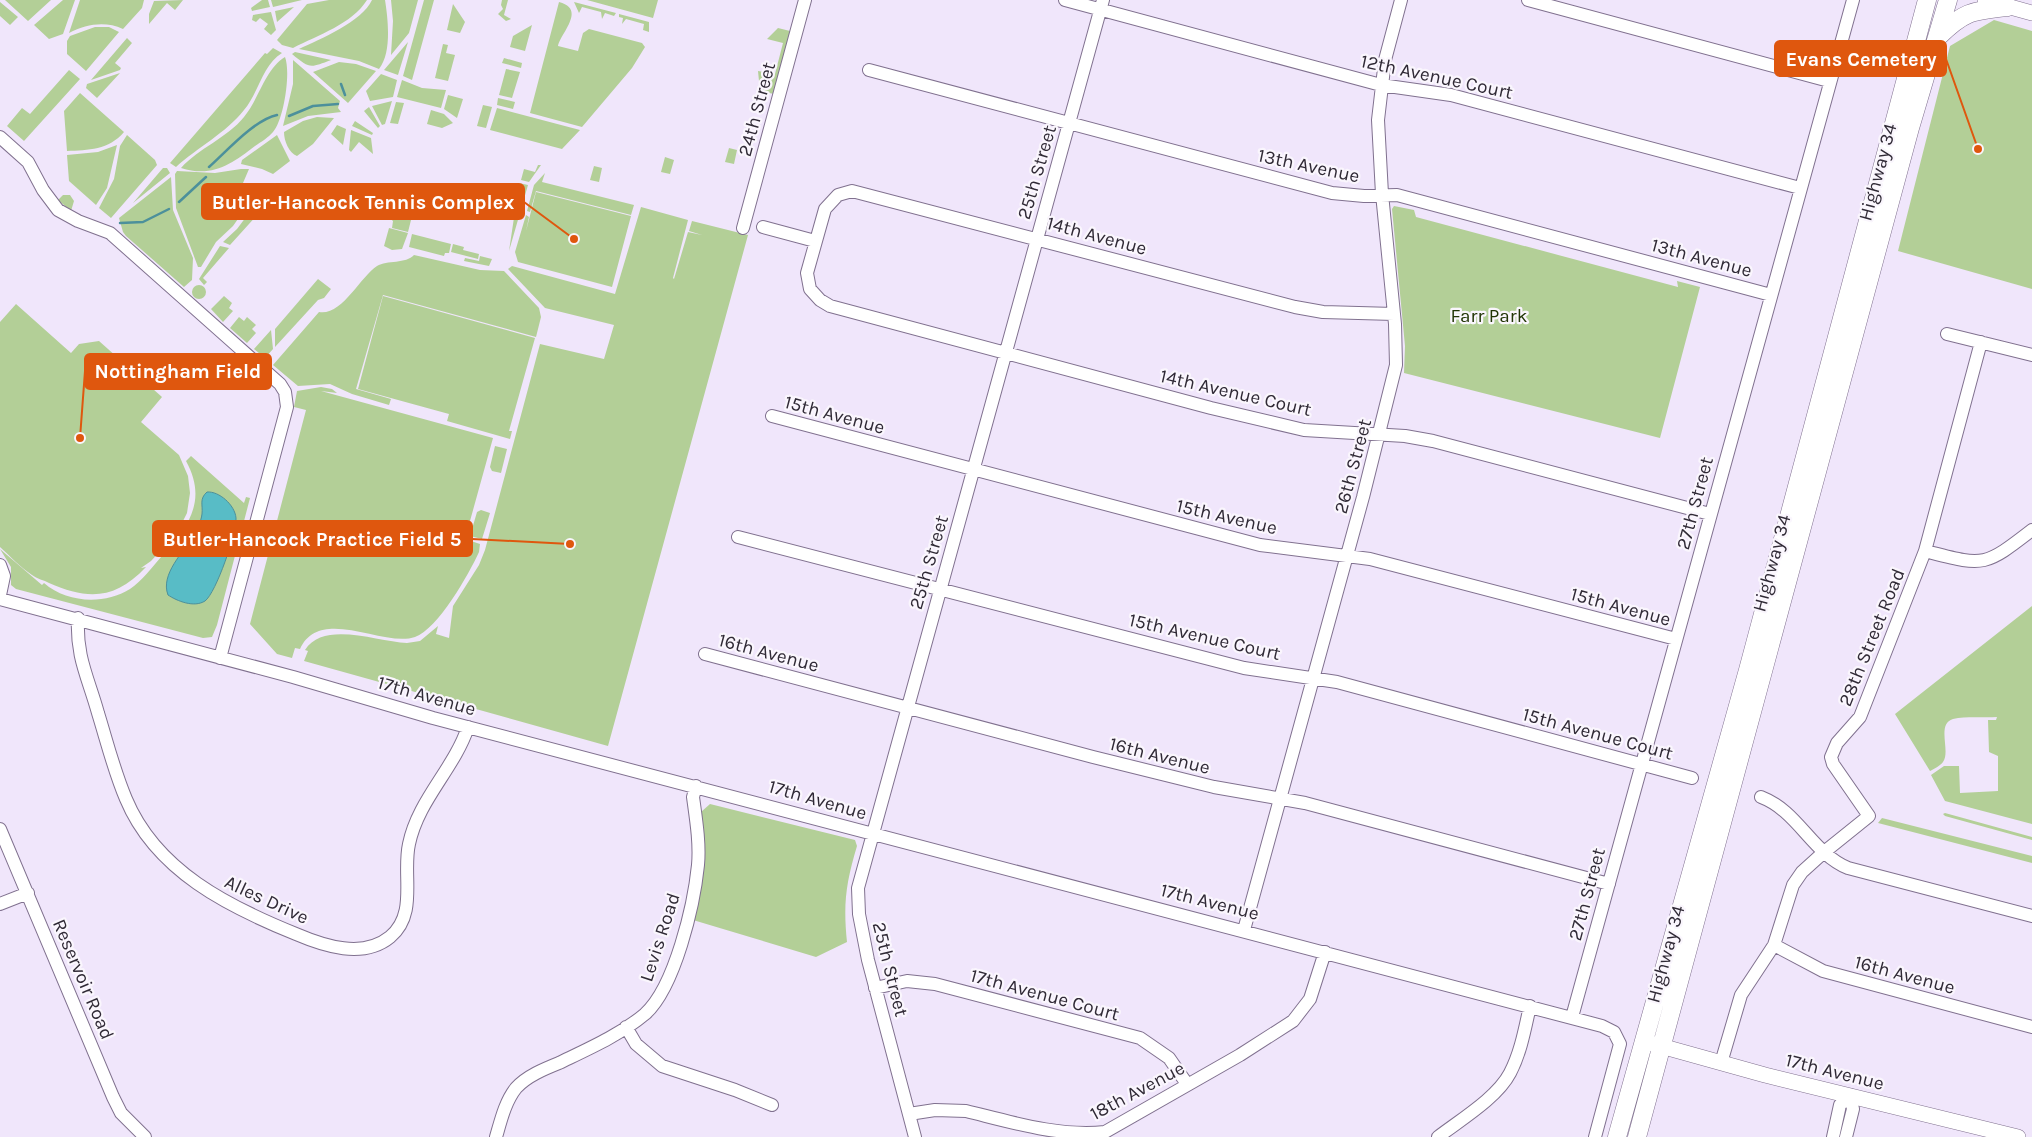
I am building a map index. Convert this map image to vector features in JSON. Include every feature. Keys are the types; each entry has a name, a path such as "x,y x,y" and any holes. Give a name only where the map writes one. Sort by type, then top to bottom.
{"highway":[{"path":"1914,0 1918,13 1916,41"},
{"name":"Highway 34","path":"1617,1137 1751,660 1927,0"},
{"name":"Highway 34","path":"1637,1137 1905,148 1948,0"},
{"path":"1937,37 1962,16 1975,10 2003,3"}],"main road":[{"path":"1985,0 2003,3 2032,13"},
{"name":"17th Avenue","path":"1644,1042 1720,1063 2018,1137"}],"street":[{"name":"24th Street","path":"744,228 805,0"},
{"name":"12th Avenue Court","path":"1065,0 1102,5 1381,85 1451,95 1800,188"},
{"name":"26th Street","path":"1244,930 1380,434 1396,365 1394,314 1378,139 1381,85 1402,0"},
{"path":"1528,0 1830,80"},
{"name":"27th Street","path":"1572,1017 1853,0"},
{"name":"25th Street","path":"915,1137 875,988 861,930 857,899 872,835 939,590 974,470 1102,5"},
{"name":"13th Avenue","path":"869,70 1332,192 1364,196 1398,195 1771,295"},
{"path":"0,137 28,162 43,190 58,210 78,222 110,233 280,384 285,392 287,407 220,658"},
{"name":"14th Avenue","path":"815,241 829,202 843,193 852,191 1295,307 1323,312 1394,314"},
{"path":"763,227 815,241"},
{"name":"14th Avenue Court","path":"815,241 807,273 810,289 820,300 830,306 1211,408 1304,430 1380,434 1433,441 1710,514"},
{"path":"1947,334 2032,355"},
{"name":"28th Street Road","path":"1720,1063 1741,995 1774,944 1793,885 1802,872 1869,816 1833,764 1831,757 1837,743 1860,717 1925,551 1981,342"},
{"name":"15th Avenue","path":"772,416 1260,545 1370,559 1676,639"},
{"path":"1925,551 1967,562 1979,562 1995,558 2032,530"},
{"name":"15th Avenue Court","path":"738,537 1244,668 1313,677 1692,778"},
{"name":"17th Avenue","path":"0,565 4,576 0,597 468,727 696,786 872,835 1244,930 1572,1017 1609,1029 1618,1038 1620,1044 1594,1137"},
{"name":"Alles Drive","path":"78,618 77,642 84,672 127,800 136,818 175,866 228,903 311,940 334,947 359,949 374,946 389,938 398,930 405,916 408,902 408,847 420,810 462,743 468,727"},
{"name":"16th Avenue","path":"705,654 1214,787 1280,798 1609,884"},
{"name":"Levis Road","path":"496,1137 507,1104 520,1084 626,1027 644,1014 660,995 670,975 692,902 698,865 693,797 696,786"},
{"path":"1760,797 1782,808 1834,862 1848,868 2032,916"},
{"name":"Reservoir Road","path":"0,829 113,1097 121,1113 145,1137"},
{"path":"0,904 28,893"},
{"name":"16th Avenue","path":"1774,944 1823,971 2032,1027"},
{"name":"18th Avenue","path":"909,1114 935,1110 966,1111 1061,1135 1085,1137 1115,1127 1248,1050 1293,1021 1310,1000 1326,952"},
{"name":"17th Avenue Court","path":"875,988 907,981 935,984 1140,1038 1169,1058 1187,1084"},
{"path":"1438,1137 1492,1094 1509,1074 1515,1061 1530,1006"},
{"path":"626,1027 636,1044 662,1066 735,1090 772,1106"},
{"path":"1833,1137 1840,1105 1850,1095"},
{"path":"1846,1137 1853,1108 1850,1095"}],"green space":[{"path":"5,0 51,0 28,21"},
{"path":"63,0 75,0 63,34 49,39 34,25"},
{"path":"80,0 144,0 142,8 123,29 103,24 82,27 69,33"},
{"path":"183,0 175,10 167,3 149,24 149,14 154,1"},
{"path":"262,0 268,0 270,7 252,11 251,8"},
{"path":"271,0 302,0 273,7"},
{"path":"329,0 367,0 353,16 344,22 293,48 282,45 277,40 307,4"},
{"path":"372,0 385,0 387,17 388,36 386,54 379,69 359,61 299,49 350,23 367,8"},
{"path":"391,0 418,0 409,33 391,55 393,21"},
{"path":"424,0 434,0 412,80 403,76"},
{"path":"502,0 508,0 504,15 511,19 506,21 498,14 503,9 501,5"},
{"path":"587,0 658,0 653,18"},
{"path":"0,2 18,17 10,25 0,16"},
{"path":"559,2 567,5 571,10 572,16 558,46 578,51 583,33 589,29 642,43 645,47 632,68 582,127 530,113"},
{"path":"574,2 616,13 614,16 605,13 602,19 601,12 582,7 579,13"},
{"path":"453,4 465,22 460,33 447,30"},
{"path":"294,7 277,22 275,11"},
{"path":"271,12 276,30 271,35 264,29 268,24 260,18 256,22 252,20 253,15"},
{"path":"619,14 649,22 649,32 643,30 644,24 626,19 622,24 623,18 619,17"},
{"path":"1994,20 2032,31 2032,289 1898,251 1950,46"},
{"path":"532,25 525,51 510,47 513,36"},
{"path":"95,27 109,27 119,32 86,71 67,54 67,41 70,36"},
{"path":"778,28 790,31 774,94 760,91 758,71 775,74 783,43 767,39"},
{"path":"127,38 132,43 115,63 121,68 120,70 91,80"},
{"path":"408,42 398,75 384,70"},
{"path":"443,44 448,45 446,53 455,55 448,81 435,78"},
{"path":"273,48 282,53 270,64 249,103 237,118 176,167 170,163 265,53 267,54"},
{"path":"295,52 331,60 319,65 310,66 292,54"},
{"path":"285,57 287,84 283,107 277,126 271,134 230,164 221,168 192,171 181,168 230,131 244,117 272,69"},
{"path":"504,58 522,63 521,68 502,63"},
{"path":"293,60 340,101 338,108 341,112 308,116 283,126 293,84"},
{"path":"339,62 356,64 376,71 348,103 313,72"},
{"path":"506,69 520,72 512,98 499,95"},
{"path":"69,70 80,79 24,141 7,126 22,108 30,114"},
{"path":"120,73 97,98 86,88 87,84"},
{"path":"381,74 397,80 393,97 370,101 366,91"},
{"path":"402,80 422,88 446,90 441,108 397,97"},
{"path":"80,93 124,132 105,146 67,151 64,111"},
{"path":"448,95 463,99 457,118 444,109"},
{"path":"498,98 515,102 513,109 497,105"},
{"path":"392,101 385,124 382,125 372,106"},
{"path":"396,102 404,103 398,124 390,123"},
{"path":"483,105 492,107 486,128 477,126"},
{"path":"369,107 380,126 378,128 364,111"},
{"path":"497,108 580,130 562,149 490,130"},
{"path":"431,110 444,114 453,123 442,128 427,124"},
{"path":"317,117 334,118 313,144 297,156 287,146 284,132 303,121"},
{"path":"355,121 373,133 372,135 352,126"},
{"path":"337,125 346,129 343,145 331,134"},
{"path":"351,130 371,138 373,154 359,142 351,152 349,150"},
{"path":"127,135 155,160 157,165 111,218 99,208 114,179 120,146"},
{"path":"277,135 290,161 273,174 241,164 242,160"},
{"path":"117,145 107,188 96,205 69,181 67,155 98,152"},
{"path":"729,148 737,150 734,164 725,162"},
{"path":"665,157 674,160 670,174 661,172"},
{"path":"538,165 541,165 529,182 521,180 524,169 535,172"},
{"path":"594,166 602,168 599,182 590,180"},
{"path":"163,168 167,168 170,173 133,203"},
{"path":"249,169 243,183 247,190 244,195 245,209 233,226 216,242 201,267 198,267 176,208 175,174 177,171 215,173"},
{"path":"545,173 542,182 634,205 631,215 536,191 530,212 527,211 534,185"},
{"path":"171,177 173,210 193,258 192,280 184,287 126,236 119,218"},
{"path":"519,183 528,185 509,251 515,211 513,203"},
{"path":"536,192 631,216 612,287 518,262 515,252 526,215 529,217 526,231"},
{"path":"63,195 70,195 74,201 71,211 58,200"},
{"path":"394,199 400,201 401,216 411,220 408,232 392,228 393,221 383,212"},
{"name":"Farr Park","path":"1394,206 1414,210 1416,217 1678,287 1677,281 1700,287 1660,438 1404,373 1405,346 1392,209"},
{"path":"641,207 688,220 674,279 688,232 702,235 689,231 692,221 748,235 608,746 304,661 308,651 305,650 314,641 325,636 338,634 352,635 407,643 420,641 438,626 436,634 449,638 453,606 479,565 485,550 540,344 604,359 614,325 545,308 508,269 512,266 615,294"},
{"path":"252,209 259,213 230,245 223,242 237,229"},
{"path":"389,228 408,233 402,249 392,250 384,246"},
{"path":"412,234 451,244 449,253 445,253 444,256 409,247"},
{"path":"453,244 464,247 463,250 479,254 478,259 451,252"},
{"path":"220,246 229,248 203,278 207,282 204,285 199,279"},
{"path":"414,255 480,270 504,271 539,308 541,317 536,337 383,295 356,389 391,399 389,405 352,394 330,384 298,386 273,365 319,312 327,312 343,302 377,266 406,260"},
{"path":"480,256 492,259 489,266 464,261 465,258 479,261"},
{"path":"318,279 331,289 324,298 318,300 275,347 275,329"},
{"path":"196,285 202,285 206,292 202,299 196,299 192,295 192,289"},
{"path":"224,296 232,303 229,308 233,311 223,322 211,309"},
{"path":"383,296 535,338 509,431 512,431 510,439 447,421 449,414 358,389"},
{"path":"16,304 71,353 79,344 99,341 162,397 141,422 179,455 188,476 190,493 187,513 177,533 151,561 141,568 146,567 135,578 112,591 89,594 63,589 34,576 0,547 0,322"},
{"path":"239,317 244,321 247,317 256,325 252,329 256,333 247,343 230,328"},
{"path":"271,330 273,349 265,358 254,349"},
{"path":"321,387 332,389 337,393 321,391 493,438 465,539 480,544 479,552 452,600 433,623 424,632 415,637 402,639 337,629 322,630 309,636 300,649 295,648 292,658 277,654 250,624 306,410 294,407 297,391"},
{"path":"495,446 507,449 501,473 492,471 490,467"},
{"path":"191,456 244,503 246,497 250,498 217,625 212,637 203,638 16,589 11,585 11,567 0,549 42,585 44,583 63,595 86,600 109,598 130,589 143,578 180,535 187,524 195,501 192,475 186,461"},
{"path":"481,510 490,513 482,539 470,536 477,512"},
{"path":"2032,606 2032,824 1945,801 1931,775 1944,766 1959,766 1960,793 1998,791 1998,756 1989,752 1988,720 1996,720 1997,717 1958,718 1948,722 1944,732 1945,757 1940,765 1930,771 1895,714"},
{"path":"710,804 855,840 857,846 848,882 845,916 847,942 816,957 693,920 704,839 701,812"},
{"path":"1943,814 2032,837 2032,840 1945,816"},
{"path":"1882,818 2032,856 2032,863 1878,823"}],"water":[{"path":"207,492 221,496 230,504 235,513 235,525 225,562 210,596 201,603 191,604 168,595 167,579 174,564 199,525 202,514 202,500"}],"waterway":[{"path":"341,84 345,95"},
{"path":"289,116 313,106 338,104"},
{"path":"209,167 250,129 277,115"},
{"path":"179,202 206,177"},
{"path":"120,223 143,222 169,209"}],"place":[{"name":"Evans Cemetery","path":"1978,149"},
{"name":"Butler-Hancock Tennis Complex","path":"574,239"},
{"name":"Nottingham Field","path":"80,438"},
{"name":"Butler-Hancock Practice Field 5","path":"570,544"}]}
